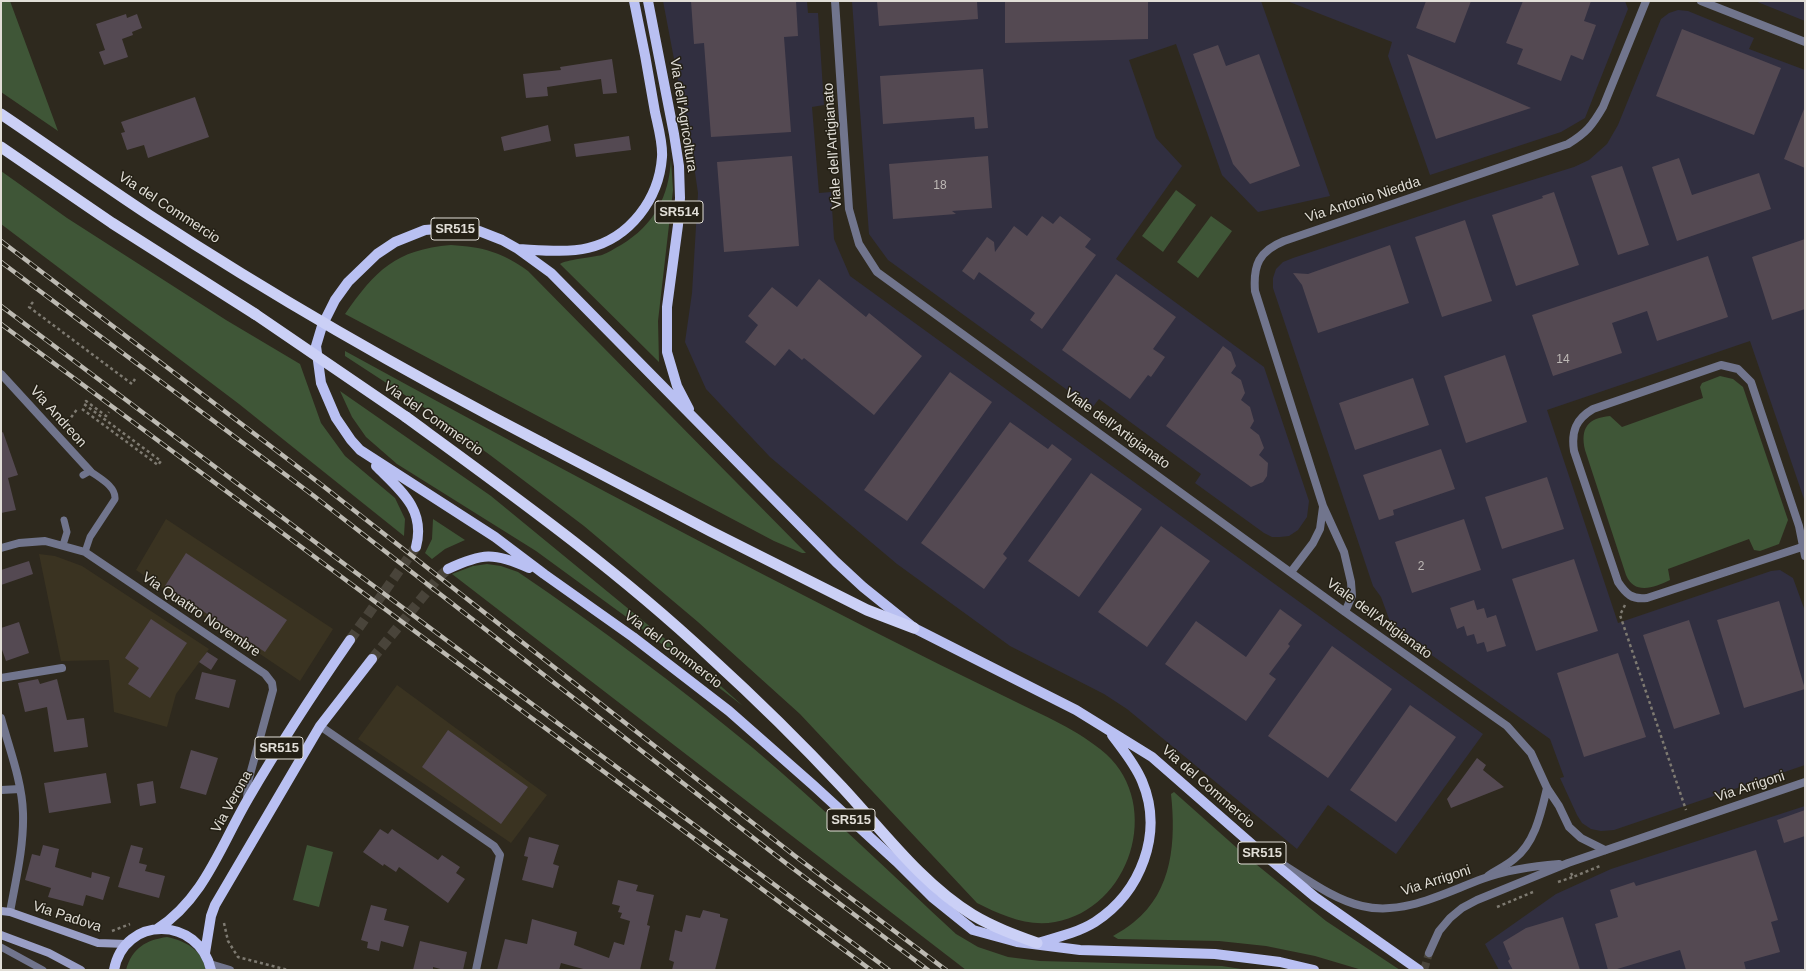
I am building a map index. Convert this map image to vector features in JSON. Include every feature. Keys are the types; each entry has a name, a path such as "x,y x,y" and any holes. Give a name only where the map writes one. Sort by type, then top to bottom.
{"highway":[{"name":"Via del Commercio","path":"1,114 149,215 308,314 468,404 710,531 867,610 914,628"},
{"name":"Via del Commercio","path":"1,147 112,223 255,314 406,417 492,479 599,561 708,654 842,786 921,873 949,898 974,915 998,928 1037,943"}],"main road":[{"name":"Via dell'Agricoltura","path":"518,249 548,250 588,248 614,237 630,226 643,211 652,195 662,156 650,81 634,1"},
{"name":"Via dell'Agricoltura","path":"648,1 679,166 679,211 667,307 667,352 677,386 695,420"},
{"name":"Via del Commercio","path":"1314,970 1280,962 1215,954 1080,950 1037,943 1016,942 973,930 932,896 813,785 729,711 633,638 495,537 360,450 336,418 329,405 321,383 316,346 322,326 335,300 348,282 365,264 395,242 425,230 450,228 479,231 502,240 518,249 551,273 836,562 863,587 914,628 1076,710 1152,757 1315,897 1419,970"},
{"name":"SR515","path":"360,450 403,493 416,513 419,523 419,535 416,547"},
{"name":"SR515","path":"448,569 471,558 487,556 500,557 544,574"},
{"name":"Via Verona","path":"156,929 172,919 190,901 202,884 248,800 304,706 350,640"},
{"name":"SR515","path":"205,953 211,916 215,905 320,726 372,659"},
{"name":"Via del Commercio","path":"1037,943 1079,930 1107,913 1128,892 1144,863 1150,827 1147,796 1138,772 1109,730"},
{"name":"Via Padova","path":"1,911 10,912 98,943 126,944"},
{"path":"114,970 117,958 126,944 140,934 156,929 166,929 184,934 200,945 211,967"},
{"path":"1,935 49,953 81,970"}],"street":[{"name":"Viale dell'Artigianato","path":"835,1 849,208 859,244 877,272 1346,612 1507,726 1531,753 1569,827 1581,838 1606,850"},
{"name":"Via Antonio Niedda","path":"1346,612 1352,596 1351,582 1344,552 1323,506 1255,291 1255,268 1260,257 1267,249 1284,240 1568,144 1584,134 1594,123 1602,107 1646,1"},
{"path":"1701,1 1805,42"},
{"path":"1802,547 1647,598 1638,599 1629,596 1618,582 1574,451 1573,434 1576,423 1583,415 1593,409 1721,365 1738,370 1751,382 1799,526 1805,556"},
{"name":"Via Andreon","path":"1,374 87,473"},
{"name":"Via Antonio Niedda","path":"1291,572 1314,543 1320,529 1323,506"},
{"name":"Via Quattro Novembre","path":"1,548 19,543 45,541 85,552 265,674 272,683 270,700 246,790 248,800"},
{"path":"1,678 62,668"},
{"path":"1,718 20,789 23,811 23,839 10,912"},
{"path":"320,726 494,846 500,855 500,864 476,970"},
{"name":"Via Arrigoni","path":"1429,953 1439,930 1462,908 1568,863 1805,782"},
{"path":"1483,879 1515,859 1526,847 1536,827 1548,788"},
{"path":"1,790 20,789"},
{"name":"Via Arrigoni","path":"1255,847 1339,898 1362,906 1380,909 1398,907 1437,897 1483,879 1529,867 1568,863"},
{"path":"211,967 230,970"}],"lane":[{"path":"85,552 90,537 115,499 116,493 112,488 87,473"},
{"path":"63,545 67,532 64,520"},
{"path":"1,947 43,970"}],"path":[{"path":"33,302 29,307 132,384 135,379"},
{"path":"82,409 158,465 161,461 84,404 86,401 106,416 109,412"},
{"path":"1629,596 1620,615 1689,821"},
{"path":"1553,883 1573,876"},
{"path":"1493,908 1540,889"},
{"path":"224,918 227,937 232,950 238,956 288,970"},
{"path":"110,932 134,922"}],"shaded area":[{"path":"663,1 807,1 808,13 818,13 824,105 812,107 819,193 831,192 834,239 850,276 1483,734 1396,854 1328,805 1297,849 1127,709 1104,694 1010,646 897,564 770,457 706,389 685,342 692,293 698,193"},
{"path":"852,1 1261,1 1330,196 1258,212 1222,175 1176,44 1129,60 1156,138 1182,166 1116,259 1264,367 1309,501 1307,517 1298,530 1289,536 1280,537 1272,537 1264,533 1195,483 1201,474 1099,399 1092,408 888,260 869,234"},
{"path":"1287,1 1625,1 1628,9 1585,118 1561,132 1430,175 1388,56 1392,42"},
{"path":"1755,1 1805,1 1805,21"},
{"path":"1678,10 1688,11 1754,38 1749,49 1805,70 1805,502 1750,341 1547,410 1618,623 1771,571 1780,570 1793,578 1805,611 1805,765 1614,830 1601,831 1591,829 1582,823 1577,815 1560,778 1564,777 1550,739 1392,627 1381,597 1373,586 1273,288 1273,278 1276,269 1283,262 1293,258 1471,199 1574,167 1589,160 1607,144 1618,125 1661,19 1669,13"},
{"path":"166,519 333,629 300,681 136,570"},
{"path":"39,554 55,556 82,566 209,649 176,694 167,727 114,712 109,660 61,661"},
{"path":"397,685 547,795 511,843 358,739"},
{"path":"1805,806 1805,970 1499,970 1485,944 1556,894 1611,869"}],"green space":[{"path":"1,1 10,1 58,131 1,92"},
{"path":"671,159 673,190 658,321 659,362 560,264 567,261 602,255 633,237 651,219 658,209 667,186"},
{"path":"1,171 67,218 226,320 300,364 321,423 345,456 395,498 405,519 404,536 239,404 1,224"},
{"path":"1176,190 1196,205 1163,252 1142,236"},
{"path":"1211,216 1232,231 1198,278 1177,262"},
{"path":"451,245 483,249 501,255 528,271 806,553 802,553 774,541 345,314 377,274 401,257 415,252"},
{"path":"345,351 540,457 737,561 887,638 1047,717 1072,730 1095,745 1106,754 1123,776 1133,800 1135,827 1130,853 1119,877 1103,898 1081,913 1055,922 1034,923 1014,919 977,903 800,714 698,622 584,526 434,414 345,356"},
{"path":"1720,376 1733,379 1743,387 1788,520 1779,544 1760,551 1754,550 1749,539 1668,569 1670,580 1664,583 1645,588 1639,587 1634,585 1626,575 1585,450 1585,430 1591,422 1602,417 1610,416 1622,427 1703,398 1700,387 1702,383"},
{"path":"340,391 491,496 703,670 743,706 625,616 536,551 397,464 366,437 352,417"},
{"path":"433,519 465,540 445,549 432,559 425,553 432,539"},
{"path":"487,564 501,566 518,572 578,614 696,702 753,748 805,793 956,934 978,947 1008,957 1040,961 1222,966 1248,970 966,970 452,574 473,566"},
{"path":"1174,792 1246,856 1326,921 1400,970 1362,970 1315,956 1266,946 1219,941 1118,939 1113,936 1132,924 1147,909 1157,895 1164,880 1172,847 1173,829 1171,794"},
{"path":"307,845 333,852 319,907 293,900"},
{"path":"167,937 187,944 197,952 204,963 206,970 126,970 132,956 141,946 153,940"}],"building":[{"path":"691,1 796,1 798,36 784,37 791,132 711,137 704,43 694,44"},
{"path":"877,1 977,1 978,19 879,26"},
{"path":"1005,1 1148,1 1148,39 1005,43"},
{"path":"1426,1 1471,1 1455,43 1416,28"},
{"path":"1523,1 1591,1 1584,21 1596,25 1583,60 1571,55 1561,81 1517,64 1523,49 1506,43"},
{"path":"126,14 127,18 137,14 142,28 132,32 133,35 122,39 128,57 104,65 99,52 105,50 96,24"},
{"path":"1682,29 1781,68 1754,135 1656,96"},
{"path":"1218,45 1226,66 1259,54 1300,166 1250,184 1233,164 1193,54"},
{"path":"1407,54 1531,108 1436,139"},
{"path":"612,59 617,93 603,94 601,79 547,87 548,96 526,98 523,74 561,70 560,67"},
{"path":"983,69 988,128 975,129 974,117 883,124 880,76"},
{"path":"195,97 209,137 148,158 144,145 127,150 121,133 125,132 121,122"},
{"path":"1805,109 1805,168 1784,159"},
{"path":"548,125 551,141 504,151 501,137"},
{"path":"629,136 631,150 576,157 574,144"},
{"path":"792,156 799,246 724,252 717,162"},
{"path":"988,156 992,208 952,211 956,214 893,219 889,164"},
{"path":"1679,158 1692,195 1759,173 1771,209 1677,241 1652,167"},
{"path":"1622,166 1649,245 1618,255 1591,176"},
{"path":"1554,192 1579,265 1516,286 1492,215 1543,198 1542,196"},
{"path":"1042,216 1053,224 1060,216 1091,239 1085,247 1096,255 1042,329 1030,320 1035,313 979,272 974,280 962,271 987,237 994,242 995,252 1014,226 1027,236"},
{"path":"1465,220 1492,301 1442,317 1415,237"},
{"path":"1805,239 1805,309 1772,320 1752,257"},
{"path":"1390,245 1409,303 1318,333 1302,285 1293,273 1308,274"},
{"path":"1708,256 1728,317 1657,341 1647,311 1612,323 1622,353 1553,376 1532,315"},
{"path":"1116,274 1176,317 1153,349 1165,357 1151,377 1148,375 1130,399 1062,350"},
{"path":"819,279 866,317 869,313 922,356 874,415 804,358 802,360 789,349 775,366 745,342 758,325 748,316 772,287 797,307"},
{"path":"1223,346 1231,352 1236,366 1231,373 1241,380 1245,393 1241,400 1250,407 1254,421 1250,428 1259,435 1264,448 1259,455 1268,463 1267,476 1263,482 1251,487 1166,426"},
{"path":"1505,355 1527,422 1466,443 1444,376"},
{"path":"950,372 992,402 907,521 864,490"},
{"path":"1413,378 1429,425 1355,450 1339,403"},
{"path":"1010,422 1048,449 1052,444 1072,459 1003,554 1007,558 984,589 921,543"},
{"path":"3,432 18,475 8,478 16,510 1,513 1,433"},
{"path":"1441,449 1455,489 1393,510 1394,515 1379,520 1363,475"},
{"path":"1091,473 1142,509 1079,597 1028,561"},
{"path":"1547,477 1564,529 1502,549 1485,497"},
{"path":"1464,519 1481,570 1412,593 1395,542"},
{"path":"1161,526 1210,561 1147,647 1098,612"},
{"path":"186,553 287,620 265,652 165,586"},
{"path":"1574,559 1598,631 1536,651 1512,579"},
{"path":"29,561 33,574 1,585 1,570"},
{"path":"1474,600 1477,610 1484,608 1487,618 1496,615 1506,646 1487,652 1484,642 1477,644 1474,634 1467,636 1464,626 1457,629 1450,608"},
{"path":"1779,601 1805,689 1744,708 1717,620"},
{"path":"1280,609 1302,625 1288,644 1290,646 1269,674 1276,679 1246,721 1165,664 1196,621 1246,657"},
{"path":"151,619 187,643 150,698 128,684 139,668 125,658"},
{"path":"1689,620 1720,714 1674,729 1643,635"},
{"path":"19,622 29,653 6,661 1,647 1,628"},
{"path":"1332,646 1392,689 1328,778 1268,736"},
{"path":"207,652 218,659 211,670 199,662"},
{"path":"1618,653 1646,737 1584,757 1557,673"},
{"path":"202,672 236,680 229,708 195,699"},
{"path":"38,679 40,684 57,679 67,720 84,718 88,747 54,752 47,707 25,712 18,683"},
{"path":"1410,705 1456,737 1396,822 1350,790"},
{"path":"448,730 528,787 501,824 422,767"},
{"path":"191,750 218,758 206,795 180,788"},
{"path":"1477,758 1486,765 1483,770 1504,787 1451,808 1447,799"},
{"path":"106,773 111,803 49,813 44,783"},
{"path":"153,781 156,803 140,806 137,784"},
{"path":"1805,810 1805,836 1784,843 1777,820"},
{"path":"380,829 388,834 392,829 438,860 442,855 460,867 456,873 465,879 448,903 399,867 396,872 384,864 383,866 363,852"},
{"path":"529,837 559,845 553,864 559,866 553,888 522,880 528,857 524,856"},
{"path":"43,845 59,849 55,867 91,878 92,872 110,877 103,900 86,895 83,906 48,897 51,888 25,880 32,854 40,856"},
{"path":"131,845 143,848 139,863 147,865 145,871 165,876 159,898 118,887"},
{"path":"1756,850 1778,920 1771,922 1780,952 1744,962 1746,970 1686,970 1680,950 1614,970 1608,970 1595,924 1618,917 1610,890 1634,882 1636,886"},
{"path":"618,880 638,885 636,891 654,895 647,925 650,926 640,970 587,970 561,963 559,970 497,970 505,939 527,944 532,919 577,932 574,945 609,958 614,942 624,945 630,921 620,918 622,913 618,912 620,906 612,904"},
{"path":"371,905 387,909 384,920 409,926 403,947 381,941 379,951 367,948 368,942 361,940"},
{"path":"703,910 720,914 720,917 728,919 715,970 672,970 674,962 669,960 675,930 682,932 686,915 700,918"},
{"path":"1563,917 1580,970 1513,970 1508,961 1510,959 1503,942 1526,928"},
{"path":"420,941 467,952 463,970 444,970 433,967 433,970 413,970"}],"tunnel":[{"path":"350,640 416,547"},
{"path":"372,659 439,577 448,569"},
{"path":"1424,970 1429,953"}],"railway":[{"path":"1,241 323,486 795,856 946,970"},
{"path":"1,262 314,496 787,864 928,970"},
{"path":"1,306 889,970"},
{"path":"1,324 871,970"}]}
